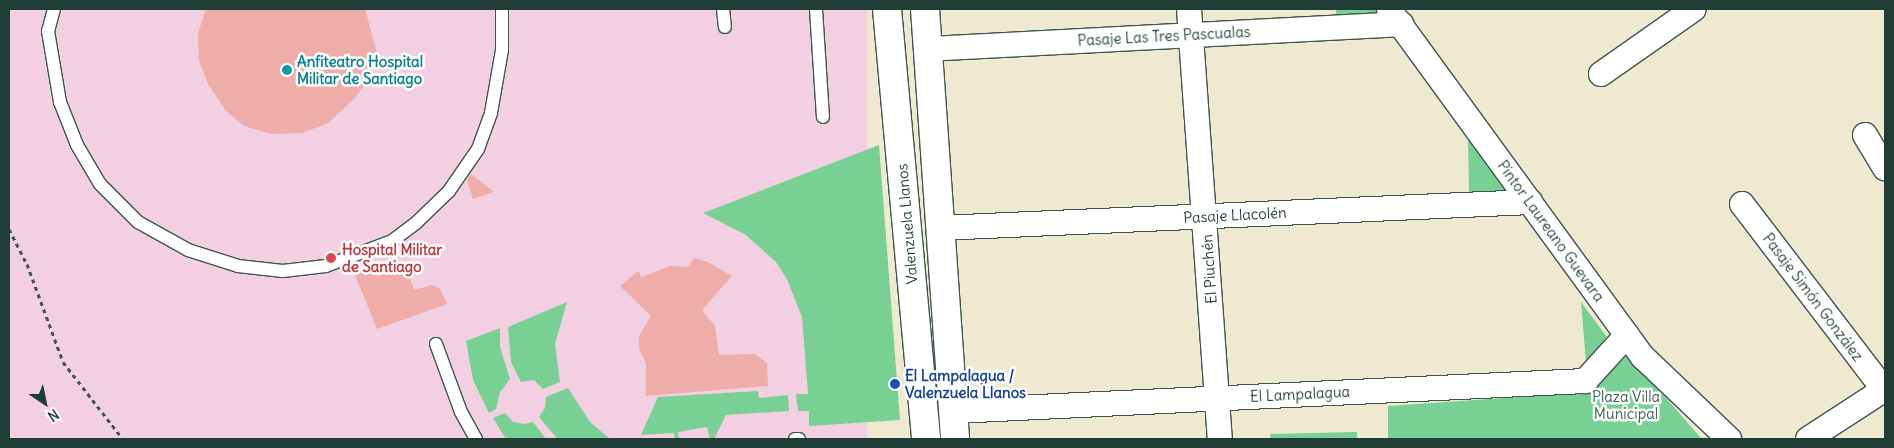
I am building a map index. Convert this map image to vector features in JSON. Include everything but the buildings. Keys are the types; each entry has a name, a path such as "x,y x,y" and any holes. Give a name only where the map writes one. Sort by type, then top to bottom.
{"main road":[{"name":"Valenzuela Llanos","path":"888,9 926,439"},
{"path":"925,9 955,439"}],"street":[{"name":"El Piuchén","path":"1189,9 1219,398 1220,439"},
{"path":"1601,74 1694,9"},
{"name":"Pasaje Las Tres Pascualas","path":"928,48 1191,35 1395,16"},
{"name":"Pintor Laureano Guevara","path":"1395,16 1643,357 1729,439"},
{"path":"1865,135 1885,168"},
{"name":"Pasaje Llacolén","path":"940,228 1530,202"},
{"name":"Pasaje Simón González","path":"1742,204 1885,390"},
{"name":"El Lampalagua","path":"954,411 1585,380 1627,335"},
{"path":"1808,439 1834,432 1885,390"}],"lane":[{"path":"54,9 48,31 60,102 77,145 100,184 138,222 188,250 238,266 284,271 326,266 392,240 417,222 449,191 474,156 491,113 502,50 502,9"},
{"path":"723,9 725,27"},
{"path":"816,9 823,117"},
{"path":"436,344 461,412 476,439"}],"path":[{"path":"9,229 27,264 63,362 123,439"}],"shaded area":[{"name":"Hospital Militar de Santiago","path":"9,9 867,9 867,439 9,439"}],"green space":[{"path":"1336,9 1375,9 1381,17 1337,19"},
{"path":"1468,135 1513,191 1469,192"},
{"path":"879,145 900,420 809,426 809,411 798,411 796,394 808,394 802,317 787,279 776,262 746,235 703,213"},
{"path":"567,302 555,344 560,382 543,389 534,380 521,382 511,362 508,327"},
{"path":"1581,302 1607,337 1586,362"},
{"path":"500,328 500,347 510,379 500,392 496,409 489,413 473,380 466,341"},
{"name":"Plaza Villa Municipal","path":"1628,355 1702,439 1388,439 1388,406 1589,392"},
{"path":"568,388 590,422 610,439 558,439 548,428 539,417 545,408 546,397"},
{"path":"758,391 759,398 788,395 789,411 726,415 714,439 710,439 707,427 678,432 679,439 675,439 674,433 641,435 658,397"},
{"path":"505,413 513,422 525,424 533,422 546,439 506,439 493,418"},
{"path":"1357,432 1357,439 1271,439 1270,434"}],"place":[{"name":"Anfiteatro Hospital Militar de Santiago","path":"287,70"},
{"name":"Hospital Militar de Santiago","path":"331,258"},
{"name":"El Lampalagua / Valenzuela Llanos","path":"895,384"}]}
